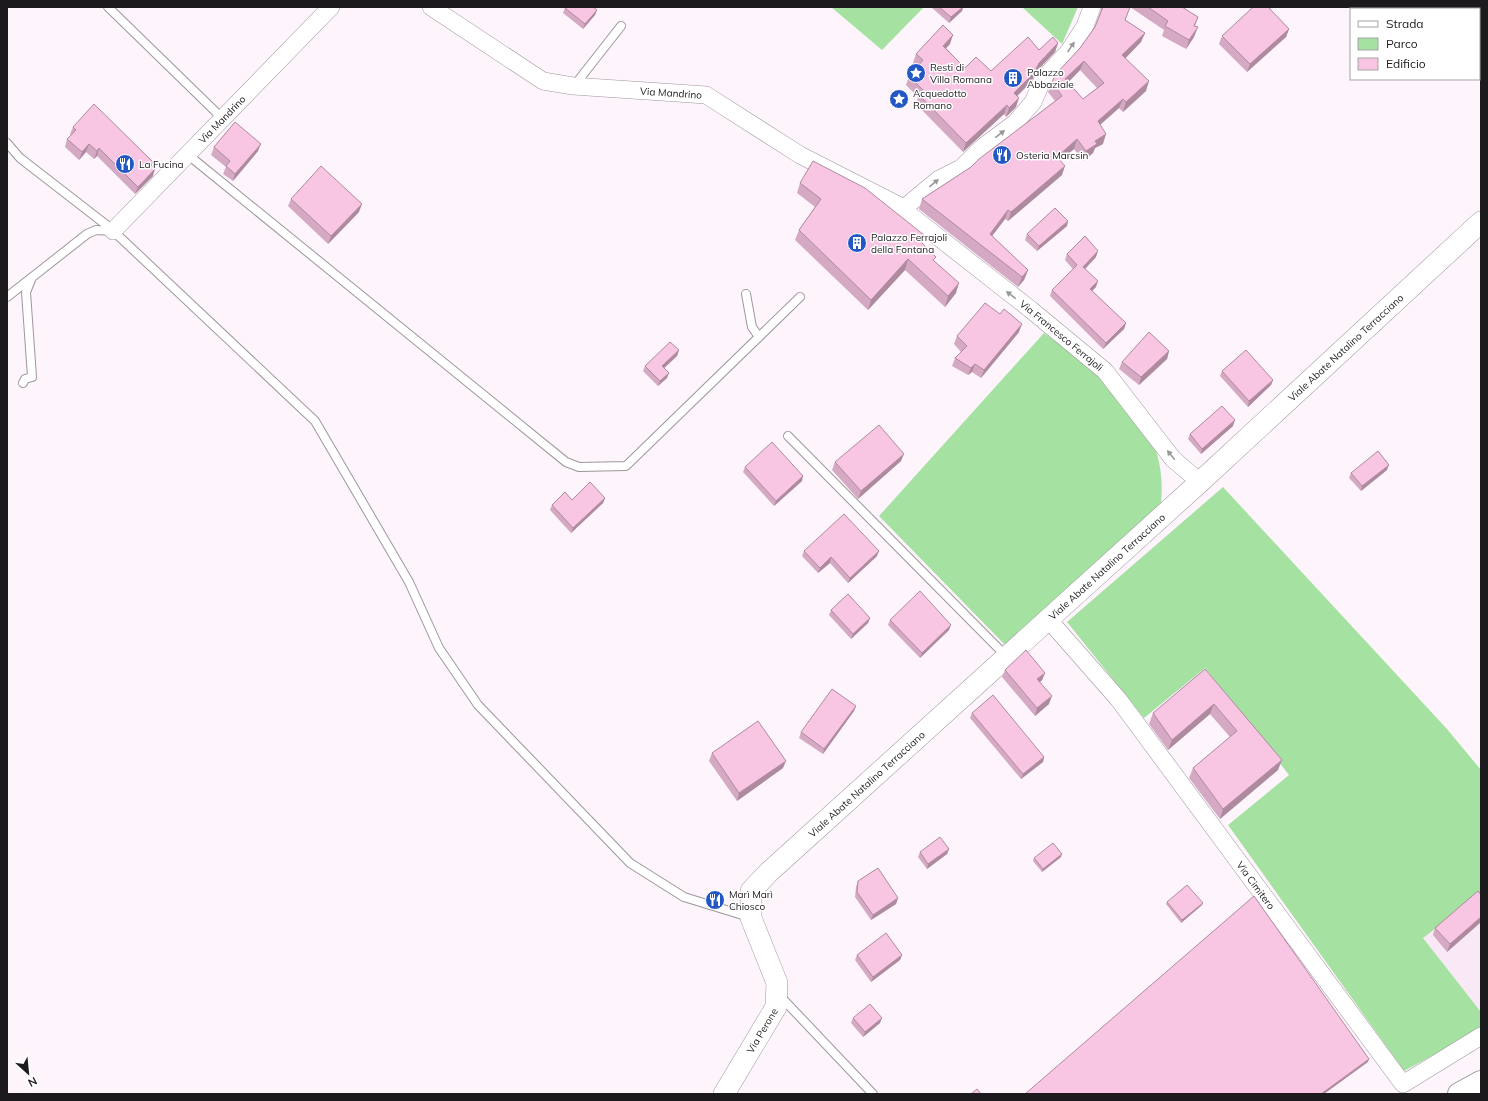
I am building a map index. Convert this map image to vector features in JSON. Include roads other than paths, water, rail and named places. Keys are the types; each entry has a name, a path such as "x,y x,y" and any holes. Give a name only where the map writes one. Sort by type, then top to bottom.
{"highway":[{"path":"1459,1094 1481,1082"}],"street":[{"name":"Via Mandrino","path":"112,231 331,7"},
{"name":"Via Mandrino","path":"431,7 543,81 573,86 706,95 800,155 904,208"},
{"path":"904,208 939,179 960,168 984,146 1015,123 1033,102 1043,79 1069,51 1085,26 1092,7"},
{"name":"Via Francesco Ferrajoli","path":"904,208 922,225 1030,309 1105,372 1173,459 1200,482"},
{"name":"Viale Abate Natalino Terracciano","path":"751,918 751,891 769,872 1200,482 1481,222"},
{"name":"Via Cimitero","path":"1048,619 1119,700 1403,1084 1481,1036"},
{"name":"Via Perone","path":"724,1094 776,1007 778,983 751,918"}],"lane":[{"path":"108,7 222,118"},
{"path":"573,86 621,26"},
{"path":"7,142 20,158 112,231 315,421 409,582 439,648 478,705 630,863 684,897 751,918"},
{"path":"187,154 566,462 579,467 626,466 800,297"},
{"path":"7,297 87,234 96,230 112,231"},
{"path":"23,383 25,379 32,376 26,292 31,279"},
{"path":"746,294 752,327 759,337"},
{"path":"788,436 1007,657"},
{"path":"777,992 873,1094"}],"place":[{"name":"Resti di Villa Romana","path":"916,73"},
{"name":"Palazzo Abbaziale","path":"1013,78"},
{"name":"Acquedotto Romano","path":"899,99"},
{"name":"Osteria Marcsin","path":"1002,155"},
{"name":"La Fucina","path":"125,164"},
{"name":"Palazzo Ferrajoli della Fontana","path":"857,243"},
{"name":"Marì Marì Chiosco","path":"715,900"}]}
